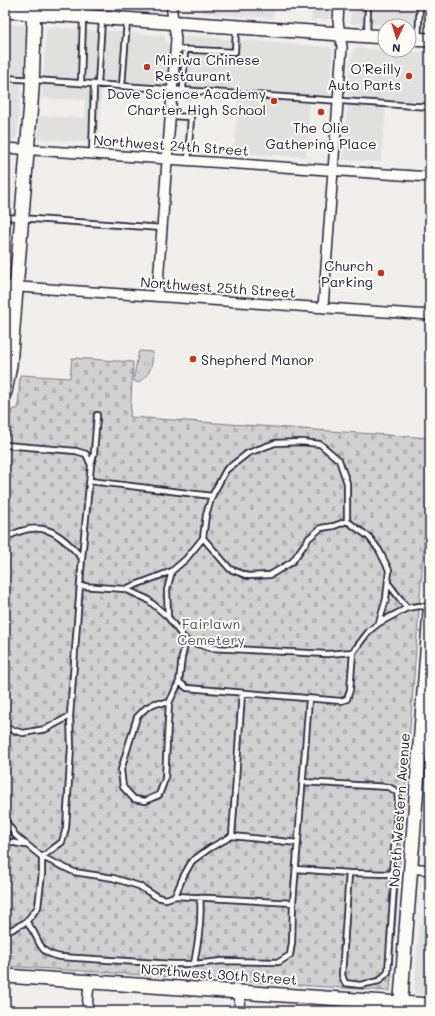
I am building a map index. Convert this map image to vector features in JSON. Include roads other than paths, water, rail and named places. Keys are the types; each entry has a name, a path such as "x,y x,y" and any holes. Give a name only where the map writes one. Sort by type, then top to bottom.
{"street":[{"path":"157,296 176,39 171,5"},
{"path":"323,308 342,47 338,21 339,5"},
{"path":"5,11 31,9 102,18 377,37"},
{"path":"5,393 10,365 11,286 22,218 32,80 34,26 31,9"},
{"name":"Northwest 24th Street","path":"5,148 430,177"},
{"name":"Northwest 25th Street","path":"11,286 430,315"},
{"name":"North Western Avenue","path":"401,1007 411,868 426,732 430,612"},
{"path":"411,868 430,870"},
{"name":"Northwest 30th Street","path":"5,976 240,992 401,1007 430,1005"},
{"path":"87,1011 89,982"},
{"path":"239,1011 240,992"}],"lane":[{"path":"367,36 368,5"},
{"path":"419,39 420,5"},
{"path":"81,83 83,16"},
{"path":"92,154 102,18"},
{"path":"122,86 127,19"},
{"path":"175,49 235,52 237,27"},
{"path":"182,90 185,49"},
{"path":"5,78 338,102 430,107"},
{"path":"170,116 191,117 188,160"},
{"path":"5,217 162,228"},
{"path":"5,393 5,434"},
{"path":"42,857 62,842 66,828 71,747 70,716 82,558 97,415"},
{"path":"125,589 172,571 186,559 203,538 206,515 212,496 226,470 248,453 275,443 301,442 320,444 339,460 347,483 347,521"},
{"path":"5,445 76,451 86,454 91,464"},
{"path":"90,481 212,496"},
{"path":"203,538 230,569 248,576 270,575 292,562 309,538 321,528 334,526 347,521"},
{"path":"347,521 369,537 379,550 390,570 386,599 379,623"},
{"path":"5,538 18,531 36,529 50,530 68,542 82,558"},
{"path":"168,617 167,590 172,571"},
{"path":"388,583 407,608"},
{"path":"81,586 125,589 147,599 168,617 186,641 211,648 326,654 353,652"},
{"path":"180,682 187,688 341,701 347,699 350,690 353,652 370,631 379,623 407,608 419,606 430,607"},
{"path":"169,703 155,703 146,708 137,717 121,770 123,788 134,799 145,801 159,795 165,779 169,703 180,682 182,657 186,641"},
{"path":"232,836 242,693"},
{"path":"26,922 30,926 43,950 52,955 172,964 194,964 222,961 279,962 290,955 309,699"},
{"path":"5,728 23,733 46,729 70,716"},
{"path":"302,782 389,787 397,792 398,800 392,874 394,885 388,972 379,981 360,985 345,983 342,975 349,873"},
{"path":"5,820 16,836 42,857 74,872 113,878 139,886 157,897 166,899 175,896 200,897 293,903"},
{"path":"175,896 192,861 210,848 232,836 298,843"},
{"path":"5,841 26,845"},
{"path":"5,929 11,930 26,922 38,907 42,873 42,857"},
{"path":"296,869 349,873 392,874"},
{"path":"194,964 199,932 201,908 200,897"}],"place":[{"name":"Miriwa Chinese Restaurant","path":"147,67"},
{"name":"O'Reilly Auto Parts","path":"409,76"},
{"name":"Dove Science Academy Charter High School","path":"274,101"},
{"name":"The Olie Gathering Place","path":"321,112"},
{"name":"Church Parking","path":"381,273"},
{"name":"Shepherd Manor","path":"193,359"}],"park label":[{"name":"Fairlawn Cemetery","path":"211,632"}]}
